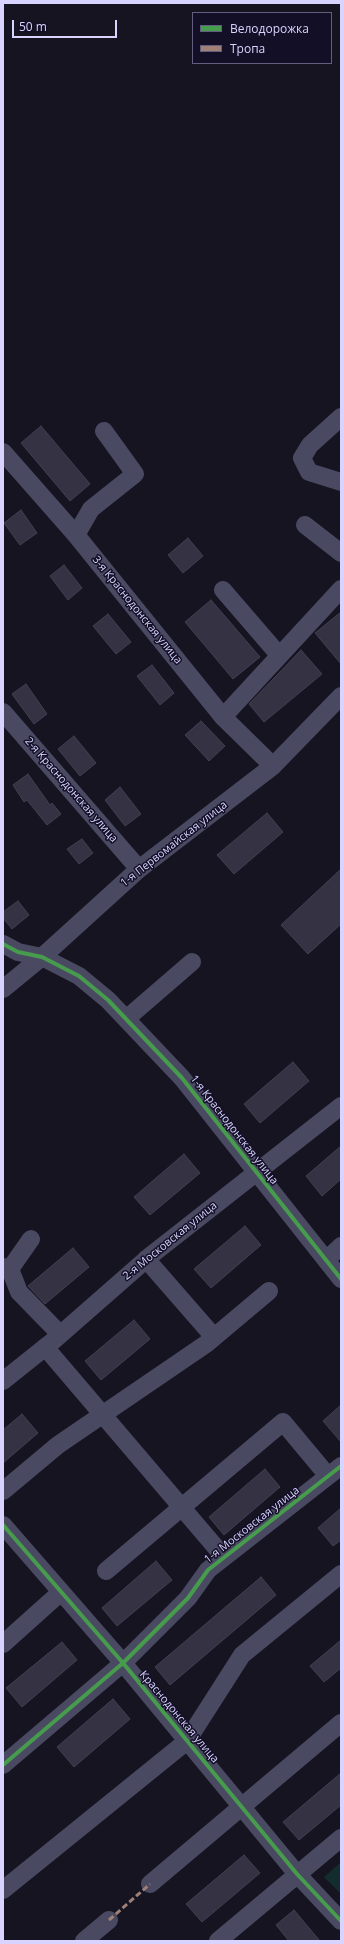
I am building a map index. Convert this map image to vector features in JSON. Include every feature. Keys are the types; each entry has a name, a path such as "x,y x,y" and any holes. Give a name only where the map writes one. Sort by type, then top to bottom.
{"street":[{"path":"341,417 310,445 302,458 309,472 341,482"},
{"path":"76,535 91,509 135,474 104,432"},
{"name":"3-я Краснодонская улица","path":"3,452 76,535 223,717 273,766"},
{"path":"305,526 341,552"},
{"path":"223,717 341,589"},
{"path":"223,590 279,655"},
{"name":"1-я Первомайская улица","path":"3,989 139,869 273,766 341,696"},
{"name":"2-я Краснодонская улица","path":"3,712 139,869"},
{"name":"1-я Краснодонская улица","path":"3,944 18,952 42,956 79,976 108,1000 182,1078 341,1279"},
{"path":"126,1019 192,962"},
{"name":"2-я Московская улица","path":"3,1381 45,1347 146,1259 341,1106"},
{"path":"31,1239 6,1268 19,1292 60,1334"},
{"path":"326,1260 341,1246"},
{"path":"146,1259 214,1337"},
{"path":"3,1492 58,1445 214,1337 269,1291"},
{"path":"45,1347 224,1557"},
{"path":"106,1571 283,1422 334,1471"},
{"name":"1-я Московская улица","path":"3,1765 123,1663 188,1598 208,1570 334,1471"},
{"name":"Краснодонская улица","path":"3,1525 123,1663 297,1874 341,1921"},
{"path":"3,1890 187,1741 242,1656 341,1574"},
{"path":"3,1644 61,1592"},
{"path":"150,1884 341,1723"},
{"path":"218,1941 341,1838"},
{"path":"84,1941 109,1920"}],"green space":[{"path":"341,1862 341,1894 324,1877"}],"building":[{"path":"41,426 90,484 70,501 21,443"},
{"path":"21,510 37,533 20,545 4,523"},
{"path":"188,538 203,556 183,573 168,555"},
{"path":"64,565 82,588 68,600 50,576"},
{"path":"211,600 260,657 233,679 185,622"},
{"path":"341,612 341,664 315,633"},
{"path":"108,614 131,642 116,654 93,626"},
{"path":"301,650 322,674 264,722 249,704"},
{"path":"152,665 174,693 160,705 137,676"},
{"path":"26,684 47,714 34,724 12,694"},
{"path":"201,721 225,746 209,761 185,735"},
{"path":"74,736 96,763 80,776 58,749"},
{"path":"28,774 50,805 52,803 61,814 47,825 27,800 24,802 13,785"},
{"path":"120,787 141,814 125,826 105,800"},
{"path":"267,813 283,832 234,874 217,855"},
{"path":"82,839 93,853 79,864 67,849"},
{"path":"341,869 341,924 308,954 281,925"},
{"path":"18,901 29,915 12,929 3,918 3,912"},
{"path":"293,1062 309,1081 260,1123 244,1104"},
{"path":"341,1146 341,1179 322,1196 306,1176"},
{"path":"184,1154 200,1173 150,1215 134,1197"},
{"path":"245,1226 261,1245 211,1288 194,1269"},
{"path":"73,1248 89,1267 45,1304 28,1286"},
{"path":"134,1320 150,1339 101,1380 85,1361"},
{"path":"341,1405 341,1442 323,1421"},
{"path":"22,1414 38,1433 3,1463 3,1430"},
{"path":"265,1469 280,1487 224,1535 209,1517"},
{"path":"341,1508 341,1540 333,1546 318,1528"},
{"path":"156,1561 172,1580 117,1626 102,1608"},
{"path":"261,1577 276,1595 170,1685 155,1667"},
{"path":"341,1640 341,1668 324,1682 310,1666"},
{"path":"62,1642 77,1660 22,1707 6,1688"},
{"path":"113,1699 130,1719 74,1767 57,1747"},
{"path":"341,1773 341,1805 299,1840 283,1822"},
{"path":"244,1855 260,1873 202,1922 186,1904"},
{"path":"294,1910 320,1941 289,1941 276,1925"}],"marked path":[{"path":"109,1920 150,1884"}],"cycle path":[{"path":"3,944 18,952 42,957 79,976 108,1000 182,1078 341,1279"},
{"path":"3,1765 123,1663 188,1598 208,1570 341,1466"},
{"path":"3,1525 123,1663 297,1874 341,1921"}]}
